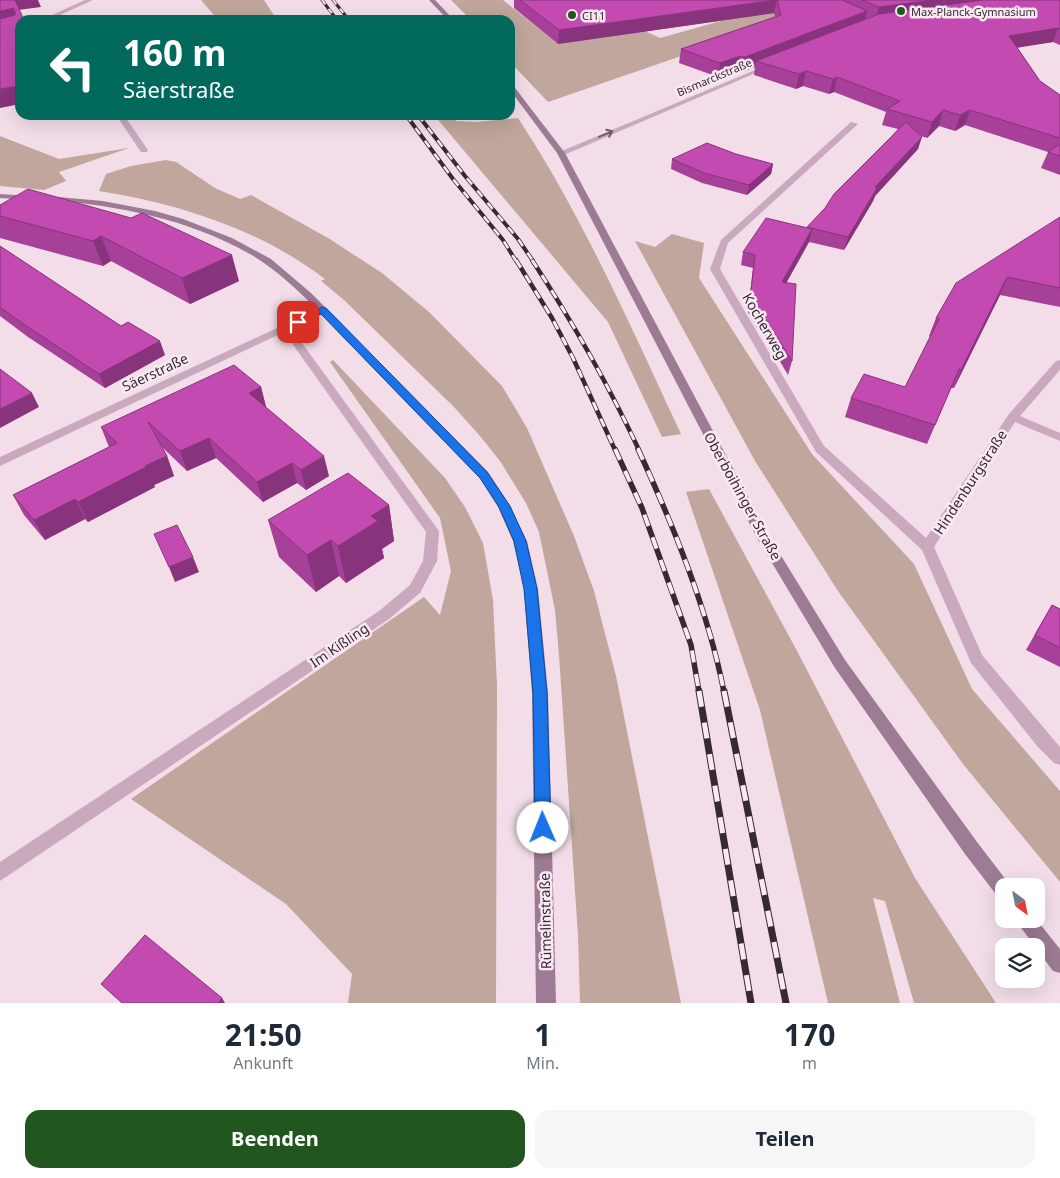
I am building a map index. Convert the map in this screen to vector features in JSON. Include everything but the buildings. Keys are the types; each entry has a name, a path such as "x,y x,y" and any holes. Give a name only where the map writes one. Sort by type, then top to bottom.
{"main road":[{"path":"432,0 446,15"},
{"name":"Oberboihinger Straße","path":"515,92 561,153 764,538 840,664 995,879"},
{"name":"Rümelinstraße","path":"0,196 106,203 151,211 193,224 254,252 284,273 484,475 504,506 520,541 531,589 540,693 546,1003"},
{"path":"1032,928 1060,964"}],"street":[{"path":"58,15 90,0"},
{"name":"Bismarckstraße","path":"561,153 773,64"},
{"path":"123,120 144,150"},
{"name":"Kocherweg","path":"854,124 724,242 715,269 820,449 927,547"},
{"path":"6,204 14,197"},
{"name":"Säerstraße","path":"0,462 322,310"},
{"name":"Im Kißling","path":"0,872 384,615 415,589 430,561 433,531 285,328"},
{"name":"Hindenburgstraße","path":"1060,363 1013,417 927,547 976,659 1043,741 1060,758"},
{"path":"1013,417 1060,437"}],"shaded area":[{"path":"201,0 264,0 274,15 214,15"},
{"path":"451,0 503,0 558,44 645,31 660,38 789,2 817,13 690,53 548,102 515,67 515,15 466,15"},
{"path":"518,118 542,156 585,233 625,313 681,434 662,437 608,322 438,120 476,122 515,120"},
{"path":"0,136 59,159 129,148 59,172 66,181 44,190 0,186"},
{"path":"166,160 176,162 215,188 240,199 251,195 328,238 382,273 429,312 502,386 527,428 574,536 594,591 616,676 681,1003 580,1003 578,935 555,610 539,532 526,503 500,461 454,407 344,300 321,281 325,279 300,261 273,246 218,221 159,203 99,191 106,174 131,166"},
{"path":"672,234 704,243 699,278 812,454 914,564 972,689 1060,791 1060,882 963,764 838,591 755,461 635,241 655,247"},
{"path":"333,360 445,478 465,507 483,543 493,600 497,686 496,1003 348,1003 352,974 286,904 131,799 424,597 440,615 451,571 440,518 330,362"},
{"path":"709,489 796,649 915,878 996,1003 914,1003 885,901 873,898 900,1003 828,1003 760,710 686,492"}],"railway":[{"path":"322,0 333,15"},
{"path":"333,0 345,15"},
{"path":"410,120 453,179 503,240 516,261"},
{"path":"422,120 465,176 518,239 533,261"},
{"path":"516,260 552,318 573,358 615,450"},
{"path":"532,260 589,353 639,450"},
{"path":"615,449 642,508 691,645 699,692"},
{"path":"638,449 664,508 699,599 709,630 724,692"},
{"path":"699,691 751,1003"},
{"path":"724,691 786,1003"}],"place":[{"name":"Max-Planck-Gymnasium","path":"901,11"},
{"name":"CI11","path":"572,15"}],"route":[{"path":"298,322 322,310 484,475 504,506 520,541 531,589 540,693 543,828"}]}
